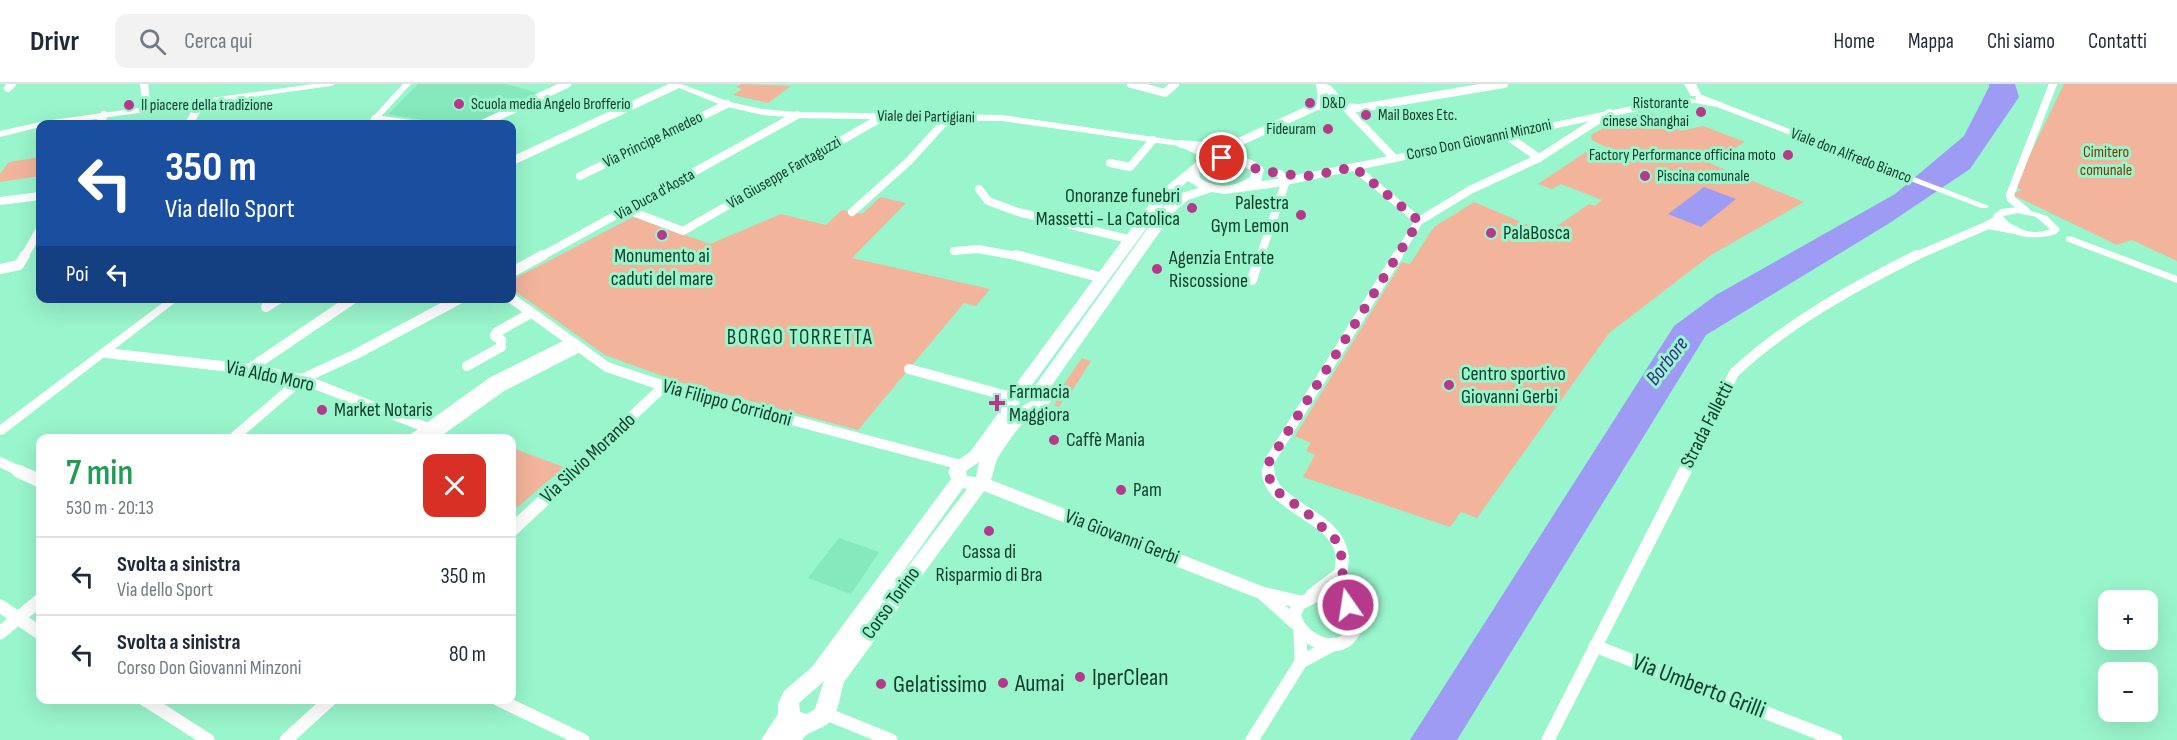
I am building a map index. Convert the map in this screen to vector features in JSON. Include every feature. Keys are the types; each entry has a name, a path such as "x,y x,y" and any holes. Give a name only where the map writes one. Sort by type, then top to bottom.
{"main road":[{"name":"Corso Don Giovanni Minzoni","path":"1210,189 1311,176 1647,106 1691,94"},
{"path":"1210,189 1194,180 1196,168 1204,162 1225,158 1242,160 1258,170 1256,179 1244,186"},
{"name":"Corso Torino","path":"806,717 787,711 790,699 819,673 961,472 976,456 1010,409 1017,392 1162,197 1196,168"},
{"name":"Corso Don Giovanni Minzoni","path":"1258,170 1283,178"},
{"name":"Corso Torino","path":"790,740 981,483 988,460 1022,413 1037,407 1043,401 1044,398 1040,392 1168,210 1183,197 1210,189"},
{"path":"1017,392 1040,392"},
{"path":"961,472 970,484 981,483"},
{"name":"Corso Torino","path":"772,740 806,717"}],"street":[{"path":"147,109 144,85 153,84"},
{"path":"74,120 331,84"},
{"path":"490,120 567,84"},
{"path":"516,157 675,84"},
{"name":"Viale dei Partigiani","path":"675,84 743,109 797,116 1002,118 1181,144 1205,155 1225,158"},
{"path":"1131,84 1165,93 1175,84"},
{"path":"1317,106 1348,109 1405,102 1504,84"},
{"path":"2052,232 2049,221 2026,211 2011,199 2010,195 2053,84"},
{"path":"1320,85 1328,89 1394,158"},
{"path":"1181,144 1213,147 1237,143 1317,106 1322,99 1320,85"},
{"path":"375,120 403,86"},
{"name":"Viale don Alfredo Bianco","path":"1691,94 2000,215 2026,211"},
{"path":"191,120 201,102"},
{"name":"Via Principe Amedeo","path":"580,176 727,104"},
{"path":"1252,740 1301,662 1350,638 1355,632 1357,618 1348,605 1341,573 1343,563 1338,542 1315,520 1275,490 1268,475 1269,462 1419,221 1470,190 1539,158 1609,113"},
{"path":"101,120 104,115"},
{"name":"Via Duca d'Aosta","path":"516,270 797,116"},
{"name":"Via Giuseppe Fantaguzzi","path":"628,210 683,231 884,116"},
{"path":"852,212 909,161 948,118"},
{"path":"0,134 36,126"},
{"path":"1506,135 1539,158"},
{"path":"1110,163 1130,166 1153,140"},
{"path":"1225,158 1237,143"},
{"path":"1237,143 1242,160"},
{"path":"1181,144 1195,156 1196,168"},
{"path":"1354,167 1419,221"},
{"path":"1252,280 1283,178"},
{"path":"979,189 988,201 1018,212 1132,240"},
{"path":"0,201 36,196"},
{"path":"2000,215 2015,230"},
{"name":"Strada Falletti","path":"1548,740 1734,373 1755,352 1778,336 1894,267 1940,243 1988,225 2000,215"},
{"path":"1988,225 2033,235 2052,232 2177,280"},
{"path":"0,269 19,265 36,236"},
{"path":"954,251 965,248 1013,255 1103,278"},
{"name":"Via Filippo Corridoni","path":"516,302 607,367 664,386 961,472"},
{"path":"0,431 170,303"},
{"path":"266,308 273,303"},
{"path":"249,369 347,303"},
{"path":"238,434 302,379 356,354 452,303"},
{"path":"467,366 501,346 501,340 495,336 497,332 531,313"},
{"path":"432,433 501,387 574,345"},
{"name":"Via Aldo Moro","path":"106,352 249,369 302,379 432,433"},
{"path":"909,369 1017,392"},
{"name":"Via Silvio Morando","path":"516,526 664,386"},
{"path":"0,462 36,479"},
{"name":"Via Giovanni Gerbi","path":"981,483 1262,593 1304,600"},
{"path":"1301,662 1298,627 1294,615 1304,600 1341,573"},
{"name":"Via Giovanni Gerbi","path":"1262,593 1298,627"},
{"path":"1304,600 1324,596 1348,605"},
{"path":"0,633 36,603"},
{"path":"0,606 36,630"},
{"path":"1298,627 1315,641 1334,644"},
{"name":"Via Umberto Grilli","path":"1595,646 1836,740"},
{"path":"152,704 208,740"},
{"path":"286,740 326,704"},
{"path":"507,704 583,740"},
{"path":"806,717 891,740"}],"shaded area":[{"name":"Scuola media Angelo Brofferio","path":"418,84 506,84 541,94 484,120 424,120 388,114"},
{"path":"839,538 879,552 851,594 808,578"}],"green space":[{"path":"741,84 791,86 768,103 733,95 742,89 736,87"},
{"name":"Cimitero comunale","path":"2064,84 2177,84 2177,261 2132,240 2117,245 2011,194 2022,190 2015,186"},
{"name":"Centro sportivo Giovanni Gerbi","path":"1650,112 1681,131 1703,126 1745,142 1709,163 1804,202 1711,255 1609,333 1477,518 1461,512 1450,527 1303,477 1315,455 1306,451 1311,443 1295,436 1402,262 1410,264 1434,227 1474,202 1547,233 1589,204 1595,206 1602,200 1561,184 1552,189 1538,184 1589,150 1599,154 1608,148 1592,140 1591,135 1622,118"},
{"path":"36,158 36,177 0,182 0,174 9,162"},
{"path":"880,197 906,203 852,258 990,289 976,306 964,303 858,430 676,381 605,355 516,292 516,278 633,217 710,244 781,214 826,225 842,210 862,214"},
{"path":"1082,358 1091,361 1072,391 1069,391 1059,407 1055,406 1057,394"},
{"path":"516,449 564,467 516,509"}],"water":[{"name":"Borbore","path":"1989,84 2015,84 2019,97 1970,169 1888,224 1706,335 1457,740 1410,740 1674,326 1716,295 1895,194 1964,136"},
{"path":"1704,187 1736,199 1701,227 1668,214"}],"place":[{"name":"D&D","path":"1310,103"},
{"name":"Scuola media Angelo Brofferio","path":"459,104"},
{"name":"Il piacere della tradizione","path":"129,105"},
{"name":"Ristorante cinese Shanghai","path":"1701,112"},
{"name":"Mail Boxes Etc.","path":"1366,115"},
{"name":"Fideuram","path":"1328,129"},
{"name":"Factory Performance officina moto","path":"1788,155"},
{"name":"Piscina comunale","path":"1645,176"},
{"name":"Onoranze funebri Massetti - La Catolica","path":"1192,208"},
{"name":"Palestra Gym Lemon","path":"1301,215"},
{"name":"PalaBosca","path":"1491,233"},
{"name":"Monumento ai caduti del mare","path":"662,235"},
{"name":"Agenzia Entrate Riscossione","path":"1157,269"},
{"name":"Centro sportivo Giovanni Gerbi","path":"1449,385"},
{"name":"Farmacia Maggiora","path":"997,403"},
{"name":"Market Notaris","path":"322,410"},
{"name":"Caffè Mania","path":"1054,440"},
{"name":"Pam","path":"1121,490"},
{"name":"Cassa di Risparmio di Bra","path":"989,531"},
{"name":"IperClean","path":"1080,677"},
{"name":"Aumai","path":"1003,683"},
{"name":"Gelatissimo","path":"881,684"}],"district":[{"name":"BORGO TORRETTA","path":"800,337"}],"route":[{"path":"1222,158 1242,160 1255,166 1258,170 1293,175 1311,176 1354,167 1419,221 1269,462 1268,475 1275,490 1307,513 1338,542 1343,563 1342,588 1348,605"}]}
